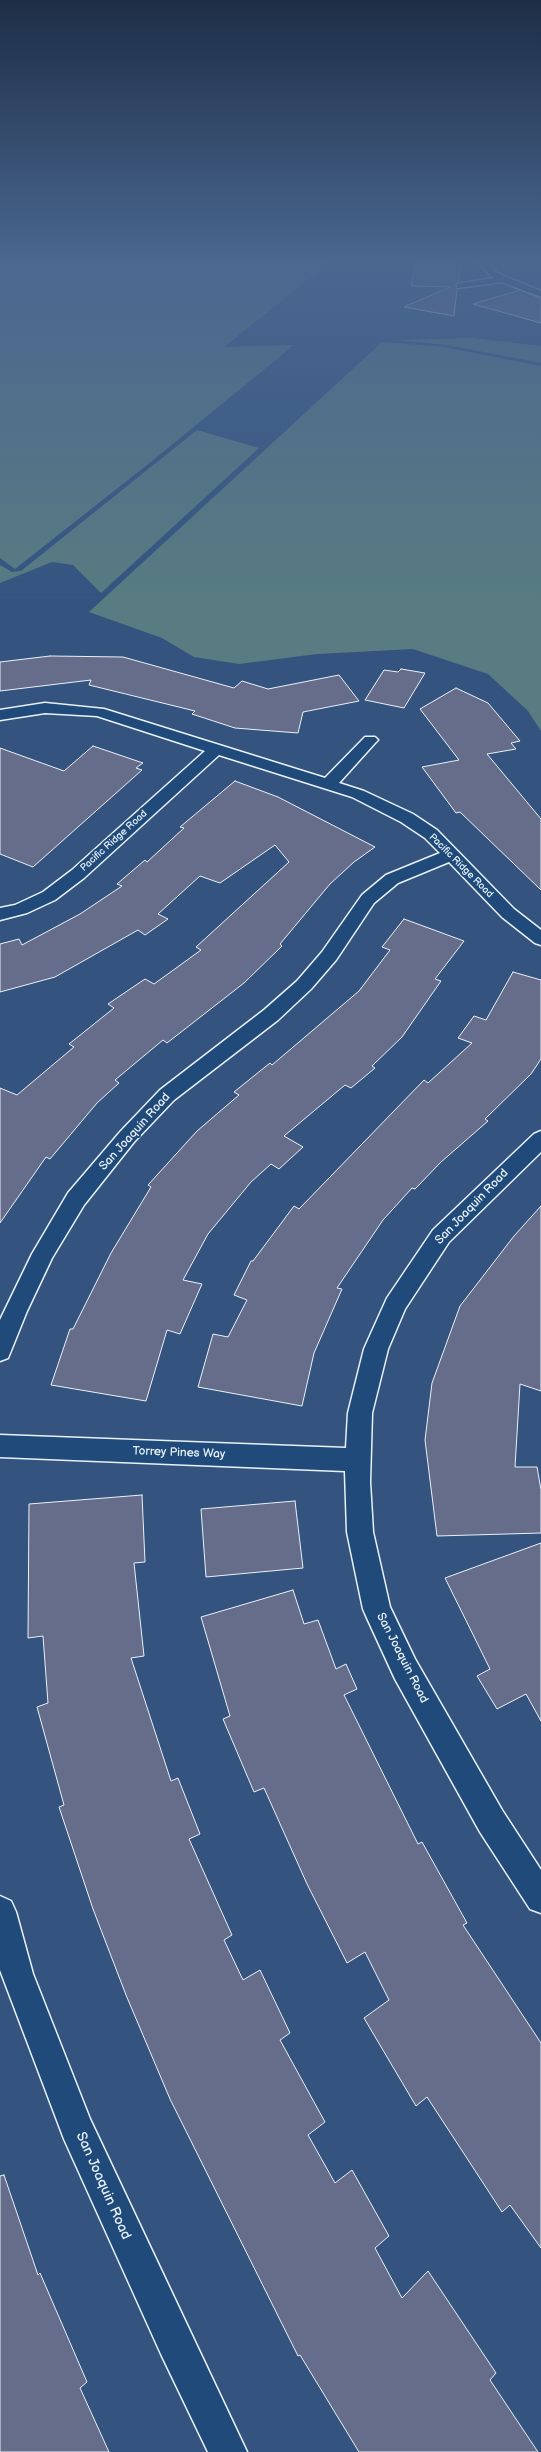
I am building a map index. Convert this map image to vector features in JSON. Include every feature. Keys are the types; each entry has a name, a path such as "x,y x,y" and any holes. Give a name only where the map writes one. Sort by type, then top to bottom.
{"street":[{"name":"Pacific Ridge Road","path":"0,715 45,708 99,712 358,794 407,818 431,834 508,913 541,939"},
{"path":"329,784 370,740"},
{"name":"Pacific Ridge Road","path":"0,914 21,909 49,896 78,874 216,749"},
{"name":"San Joaquin Road","path":"0,1351 15,1311 47,1248 76,1199 127,1137 167,1095 271,1015 304,985 329,956 368,899 392,879 451,855"},
{"name":"San Joaquin Road","path":"541,1139 440,1236 395,1305 374,1356 360,1413 356,1482 360,1532 377,1609 405,1669 491,1822 541,1898"},
{"name":"Torrey Pines Way","path":"0,1446 358,1460"},
{"name":"San Joaquin Road","path":"0,1912 17,1974 76,2127 174,2341 228,2452"}],"green space":[{"path":"0,376 256,376 152,461 15,569 0,558"},
{"path":"345,376 541,376 541,731 528,711 488,674 413,649 317,654 239,664 194,657 162,638 89,612"},
{"path":"197,430 259,448 101,593 73,565 52,562 0,583 0,565 12,572 21,571"}],"building":[{"path":"50,656 123,657 234,688 242,681 268,689 339,675 359,701 303,712 298,733 235,728 192,714 195,711 89,685 91,680 0,691 0,662"},
{"path":"401,669 425,673 404,708 365,700 384,670 398,672"},
{"path":"456,688 488,703 520,741 511,743 516,749 487,754 541,819 541,890 460,812 456,813 422,767 459,760 420,709"},
{"path":"93,746 143,763 136,768 142,770 33,867 0,854 0,748 64,771"},
{"path":"235,781 278,797 375,847 354,862 330,884 280,944 282,946 244,983 167,1043 163,1040 115,1080 119,1083 97,1103 50,1159 46,1157 0,1223 0,1088 17,1095 74,1047 69,1044 114,1008 108,1004 145,979 154,984 201,950 196,947 289,862 275,845 220,883 200,876 158,914 168,919 145,935 138,930 55,977 0,992 0,944 19,939 22,945 80,914 122,886 117,884 145,860 147,862 184,828 180,827"},
{"path":"404,919 464,941 435,979 441,981 402,1037 372,1066 375,1068 351,1088 345,1085 284,1136 303,1147 279,1169 271,1164 251,1182 208,1234 183,1280 202,1284 180,1334 167,1330 146,1401 51,1385 70,1329 73,1329 111,1253 151,1187 148,1185 197,1131 239,1095 234,1092 270,1063 272,1065 359,991 390,950 382,947"},
{"path":"513,972 541,980 541,1059 531,1074 485,1119 488,1121 441,1162 415,1189 412,1188 383,1220 337,1288 342,1289 314,1353 302,1406 198,1387 213,1334 228,1337 247,1300 234,1295 251,1261 253,1261 294,1206 299,1209 424,1080 428,1083 472,1043 458,1038 474,1016 486,1020"},
{"path":"541,1206 541,1391 520,1384 515,1467 537,1467 541,1490 541,1533 437,1536 425,1440 432,1383 460,1306 514,1236"},
{"path":"142,1495 145,1562 134,1563 144,1656 131,1658 171,1781 178,1778 200,1834 189,1839 232,1935 224,1940 243,1980 260,1970 290,2033 280,2040 325,2122 308,2135 335,2183 352,2170 389,2236 375,2248 402,2298 428,2271 496,2373 490,2380 538,2452 359,2452 300,2355 298,2356 170,2099 126,1995 93,1909 59,1807 64,1805 37,1707 48,1703 43,1636 28,1638 29,1504"},
{"path":"295,1501 303,1568 206,1577 201,1509"},
{"path":"541,1543 541,1721 526,1694 497,1709 477,1676 490,1669 445,1578"},
{"path":"293,1590 304,1624 318,1620 336,1669 346,1664 357,1689 344,1695 418,1844 422,1842 467,1923 463,1925 541,2043 541,2248 510,2205 502,2212 427,2097 416,2106 364,2018 389,2000 365,1952 347,1963 307,1884 264,1788 254,1792 223,1719 230,1716 201,1617"},
{"path":"4,2175 38,2275 40,2273 87,2382 80,2388 109,2452 0,2452 0,2176"}]}
